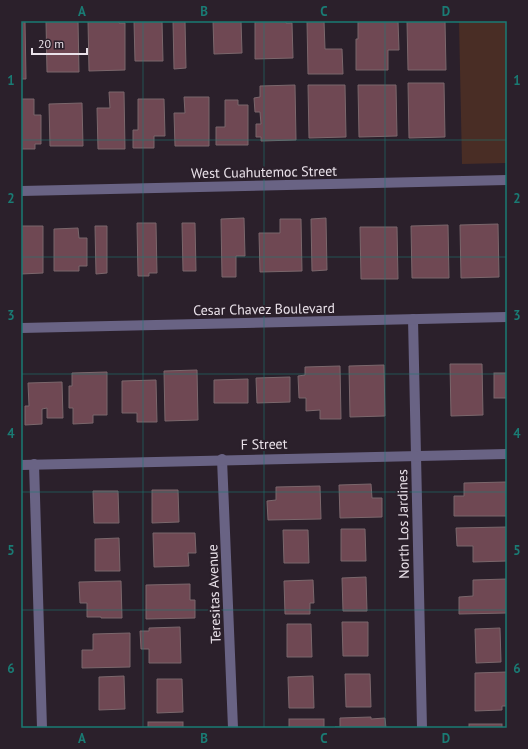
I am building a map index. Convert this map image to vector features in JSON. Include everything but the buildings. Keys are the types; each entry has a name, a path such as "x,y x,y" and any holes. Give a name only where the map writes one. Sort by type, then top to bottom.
{"street":[{"name":"West Cuahutemoc Street","path":"21,191 507,180"},
{"name":"Cesar Chavez Boulevard","path":"21,328 507,317"},
{"name":"North Los Jardines","path":"413,319 422,728"},
{"name":"F Street","path":"21,465 222,459 507,454"},
{"name":"Teresitas Avenue","path":"222,459 233,728"},
{"path":"34,464 42,728"}],"shaded area":[{"path":"459,21 507,21 507,163 462,164"}]}
